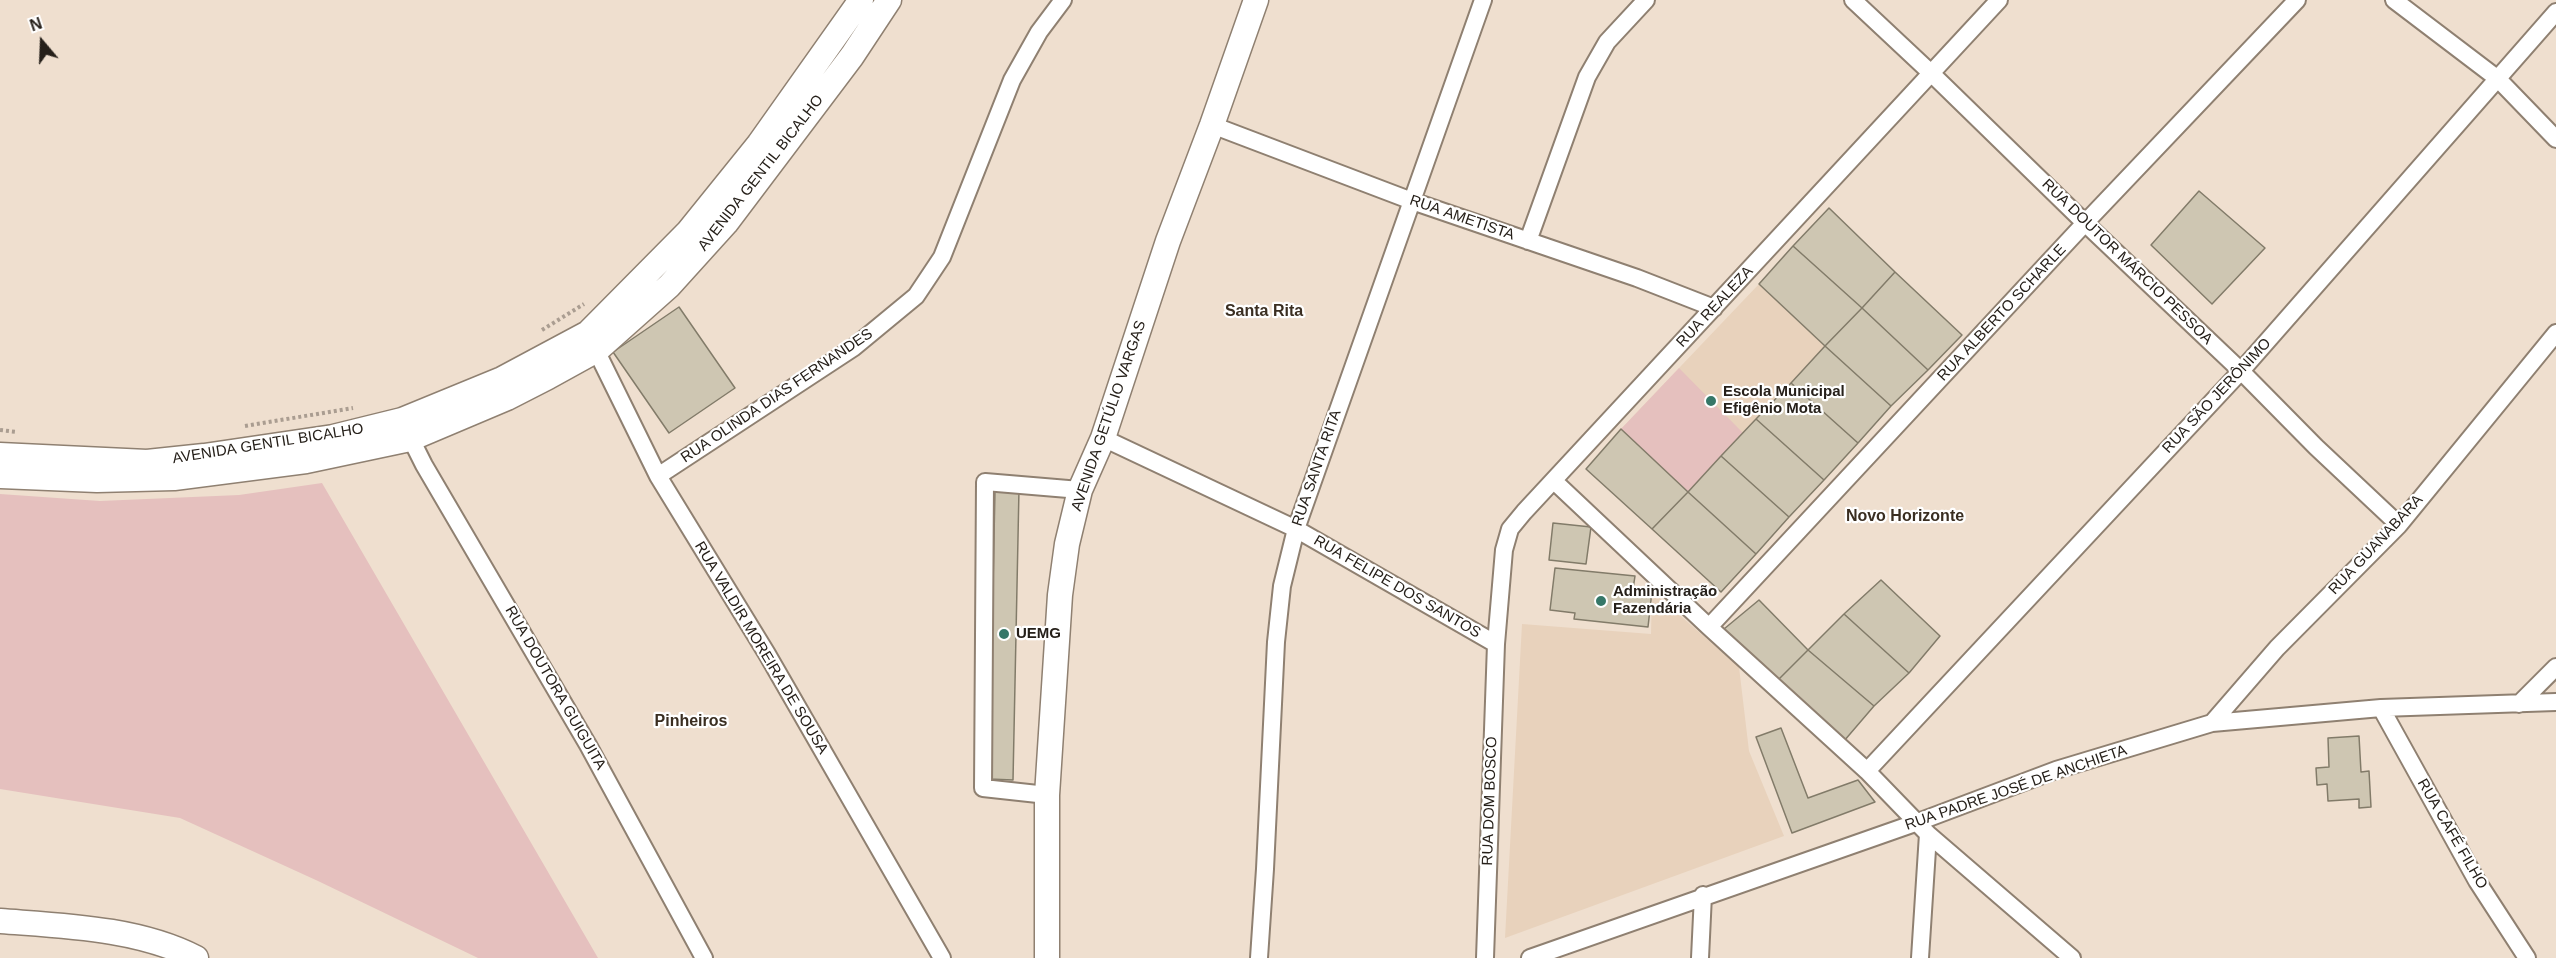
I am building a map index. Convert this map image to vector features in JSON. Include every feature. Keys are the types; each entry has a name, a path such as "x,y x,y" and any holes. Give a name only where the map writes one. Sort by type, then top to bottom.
{"main road":[{"name":"AVENIDA GENTIL BICALHO","path":"592,341 695,223 759,144 861,0"},
{"name":"AVENIDA GENTIL BICALHO","path":"0,476 97,480 174,478 306,461 507,398 669,286 726,222 852,56 889,0"},
{"name":"AVENIDA GETÚLIO VARGAS","path":"1047,958 1047,795 1060,595 1067,544 1080,490 1103,438 1168,241 1256,0"},
{"name":"AVENIDA GENTIL BICALHO","path":"0,455 147,462 204,456 333,436 406,429"},
{"path":"0,921 104,929 180,956"}],"street":[{"name":"RUA OLINDA DIAS FERNANDES","path":"658,476 853,348 916,296 942,257 1012,80 1039,32 1063,0"},
{"name":"RUA SANTA RITA","path":"1259,958 1276,642 1282,586 1296,529 1483,0"},
{"path":"1528,241 1587,77 1607,42 1647,0"},
{"name":"RUA DOUTOR MÁRCIO PESSOA","path":"1853,0 2399,525"},
{"name":"RUA REALEZA","path":"1496,644 1504,550 1510,529 1999,0"},
{"name":"RUA ALBERTO SCHARLE","path":"1709,627 1846,483 2085,223 2297,0"},
{"path":"2394,0 2498,79 2556,139"},
{"name":"RUA SÃO JERÔNIMO","path":"1867,771 2241,371 2556,12"},
{"name":"RUA AMETISTA","path":"1212,125 1412,201 1714,308"},
{"name":"RUA GUANABARA","path":"2212,723 2277,648 2399,525 2556,333"},
{"name":"RUA VALDIR MOREIRA DE SOUSA","path":"592,341 658,476 767,654 942,958"},
{"name":"RUA DOUTORA GUIGUITA","path":"406,429 588,746 704,958"},
{"name":"RUA FELIPE DOS SANTOS","path":"1103,438 1296,529 1496,644"},
{"path":"1554,481 1867,771 1923,828 2072,958"},
{"path":"1047,795 983,788 985,482 1080,490"},
{"name":"RUA DOM BOSCO","path":"1485,958 1496,644"},
{"path":"2519,704 2556,667"},
{"name":"RUA PADRE JOSÉ DE ANCHIETA","path":"1530,958 1703,895 1923,828 2056,770 2212,723 2381,708 2556,702"},
{"name":"RUA CAFÉ FILHO","path":"2381,708 2477,880 2526,958"},
{"path":"1920,958 1923,828"},
{"path":"1700,958 1703,895"}],"path":[{"path":"540,331 587,302"},
{"path":"236,427 357,407"},
{"path":"0,430 21,432"}],"shaded area":[{"name":"Escola Municipal Efigênio Mota","path":"1759,284 1825,346 1688,492 1621,429"},
{"path":"1679,368 1743,433 1688,492 1621,429"},
{"path":"322,483 598,958 478,958 180,818 0,789 0,494 100,501 239,495"},
{"path":"1652,591 1739,667 1749,751 1784,836 1505,938 1522,624 1651,634"}],"building":[{"path":"2199,191 2265,248 2212,304 2151,245"},
{"path":"1829,208 1895,272 1862,308 1793,246"},
{"path":"1793,246 1862,308 1825,346 1759,284"},
{"path":"1895,272 1962,335 1928,370 1862,308"},
{"path":"679,307 735,388 669,433 613,352"},
{"path":"1862,308 1928,370 1891,406 1825,346"},
{"path":"1825,346 1891,406 1858,443 1791,383"},
{"path":"1791,383 1858,443 1824,480 1756,419"},
{"path":"1756,419 1824,480 1789,517 1721,456"},
{"path":"1621,429 1688,492 1652,529 1586,469"},
{"path":"1721,456 1789,517 1756,554 1688,492"},
{"name":"UEMG","path":"995,489 1019,489 1013,780 989,779"},
{"path":"1688,492 1756,554 1721,592 1652,529"},
{"path":"1553,523 1591,527 1586,564 1549,560"},
{"name":"Administração Fazendária","path":"1555,568 1635,576 1633,589 1652,591 1648,627 1574,619 1575,613 1550,610"},
{"path":"1881,580 1940,636 1909,673 1844,614"},
{"path":"1759,600 1808,650 1775,683 1724,629"},
{"path":"1844,614 1909,673 1874,706 1808,650"},
{"path":"1808,650 1874,706 1844,741 1775,683"},
{"path":"1781,728 1808,798 1858,780 1875,802 1792,833 1756,737"},
{"path":"2359,736 2361,772 2369,771 2371,807 2359,808 2359,799 2328,801 2327,784 2317,785 2316,768 2329,767 2328,738"}],"place":[{"name":"Escola Municipal Efigênio Mota","path":"1711,401"},
{"name":"Administração Fazendária","path":"1601,601"},
{"name":"UEMG","path":"1004,634"}],"district":[{"name":"Santa Rita","path":"1264,312"},
{"name":"Novo Horizonte","path":"1905,517"},
{"name":"Pinheiros","path":"691,722"}]}
